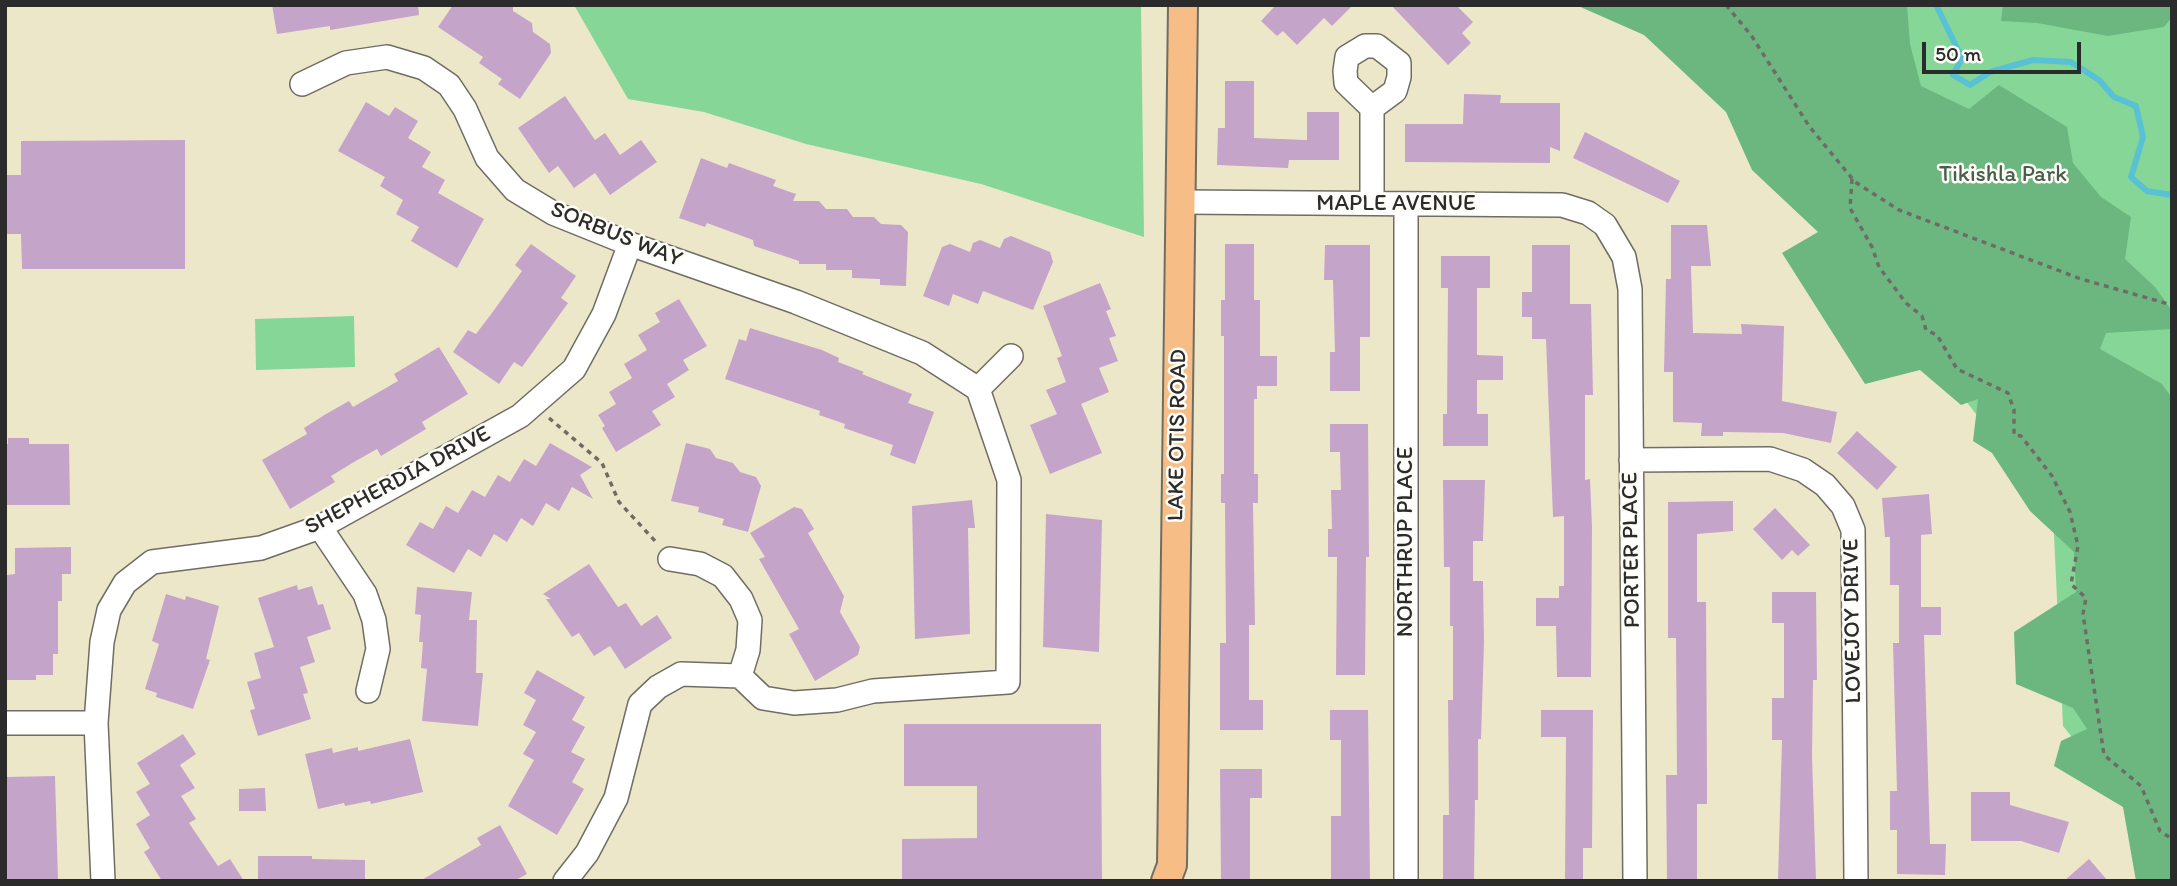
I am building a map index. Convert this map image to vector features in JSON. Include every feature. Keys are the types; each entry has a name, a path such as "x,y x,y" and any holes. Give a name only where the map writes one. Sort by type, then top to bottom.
{"main road":[{"name":"LAKE OTIS ROAD","path":"1172,875 1183,5"}],"street":[{"name":"SORBUS WAY","path":"302,84 346,63 387,57 424,68 449,85 465,109 487,158 516,190 553,213 630,244 796,302 922,354 978,389"},
{"path":"1372,108 1372,203"},
{"name":"MAPLE AVENUE","path":"1181,202 1562,205 1588,213 1605,225"},
{"name":"NORTHRUP PLACE","path":"1406,204 1406,881"},
{"name":"PORTER PLACE","path":"1605,225 1624,257 1630,289 1635,881"},
{"name":"SHEPHERDIA DRIVE","path":"102,880 96,723 102,642 109,610 125,583 152,562 261,548 320,527 520,416 574,369 604,314 630,244"},
{"path":"565,881 587,853 616,798 640,704 658,687 681,674 740,676 763,698 793,703 838,700 873,691 1008,682 1009,480 978,389 1011,356"},
{"name":"LOVEJOY DRIVE","path":"1631,460 1770,459 1802,470 1825,485 1843,506 1853,530 1856,881"},
{"path":"320,527 365,594 374,620 378,649 368,691"},
{"path":"670,559 700,564 723,576 741,599 750,620 748,650 740,676"},
{"path":"5,723 96,723"}],"path":[{"path":"1726,5 1751,35 1809,126 1852,178 1899,211 2081,279 2172,305"},
{"path":"1852,178 1850,208 1879,267 1906,303 1922,316 1926,330 1937,335 1957,369 2008,393 2014,410 2014,435 2021,436 2052,476 2070,512 2078,546 2071,584 2085,598 2083,614 2104,755 2141,786 2160,831 2172,839"},
{"path":"547,417 602,463 619,502 670,559"}],"green space":[{"path":"574,5 1141,5 1144,237 981,184 806,144 704,112 628,99"},
{"name":"Tikishla Park","path":"1576,5 1907,5 1910,44 1921,86 1969,109 1999,85 2067,127 2073,163 2101,197 2131,217 2125,259 2155,287 2172,311 2172,329 2106,333 2100,349 2162,384 2172,398 2172,881 2136,881 2123,807 2054,766 2061,741 2087,729 2073,708 2016,684 2014,632 2076,592 2074,552 2030,511 1992,453 1973,441 1978,399 1961,405 1920,370 1865,384 1782,253 1818,232 1752,170 1726,112 1644,35"},
{"name":"Tikishla Park","path":"1606,5 2172,5 2172,881 2159,876 2112,786 2063,726 2053,514 1750,121 1669,43"},
{"path":"2003,5 2172,5 2172,17 2164,27 2108,36 2037,23 2001,21"},
{"path":"354,316 355,367 256,370 255,319"}],"building":[{"path":"272,5 418,5 419,15 330,30 330,26 277,34"},
{"path":"453,5 513,5 513,11 532,23 533,32 550,44 551,53 520,99 498,84 502,79 479,63 483,57 438,27"},
{"path":"1276,5 1353,5 1332,26 1324,18 1297,45 1283,31 1277,36 1261,21"},
{"path":"1391,5 1456,5 1473,22 1462,33 1471,43 1448,65"},
{"path":"1225,81 1254,81 1254,138 1307,140 1307,112 1339,112 1339,160 1289,160 1288,168 1217,165 1218,128 1225,128"},
{"path":"1464,94 1501,95 1500,103 1560,103 1560,151 1550,147 1550,163 1405,162 1405,124 1463,124"},
{"path":"565,96 595,140 605,133 620,155 641,140 657,162 610,195 595,173 574,188 558,166 549,173 518,128"},
{"path":"366,102 389,116 395,107 418,121 408,138 431,152 422,167 445,180 438,193 484,219 457,268 411,241 419,227 396,214 403,200 380,186 385,177 338,151"},
{"path":"1585,132 1680,181 1668,203 1573,158"},
{"path":"185,140 185,269 22,269 21,234 5,234 5,175 21,175 21,141"},
{"path":"701,158 727,168 729,163 776,180 773,186 796,194 793,201 819,201 826,209 847,209 853,217 874,217 881,224 901,225 908,232 906,286 880,285 880,279 852,278 852,270 826,270 826,264 799,264 799,261 754,246 753,240 707,223 705,227 679,218"},
{"path":"1671,225 1707,225 1711,266 1691,266 1693,333 1742,334 1741,324 1784,326 1782,401 1837,412 1831,443 1783,433 1723,432 1723,436 1701,436 1702,423 1673,422 1673,372 1664,372 1666,279 1671,279"},
{"path":"1011,236 1050,252 1053,262 1033,310 983,291 978,304 953,294 949,306 923,296 942,247 950,244 970,252 973,243 980,240 1000,248 1004,239"},
{"path":"531,244 576,276 561,298 568,303 522,367 514,362 499,384 453,352 468,330 476,334 492,313 522,271 515,265"},
{"path":"1225,244 1254,244 1254,300 1260,300 1260,356 1277,356 1277,386 1257,386 1257,399 1254,399 1254,474 1258,474 1258,503 1253,503 1255,625 1249,625 1249,700 1263,700 1263,730 1220,730 1220,643 1226,643 1225,503 1221,503 1221,474 1224,474 1224,336 1221,336 1221,300 1225,300"},
{"path":"1325,245 1370,245 1370,337 1360,337 1360,391 1330,391 1330,352 1335,352 1333,280 1324,280"},
{"path":"1532,245 1570,245 1570,304 1591,304 1593,395 1585,395 1585,480 1590,479 1592,527 1591,677 1557,677 1556,626 1536,626 1536,598 1559,598 1559,586 1564,586 1564,516 1553,517 1546,339 1532,339 1532,317 1522,317 1522,292 1532,292"},
{"path":"1441,256 1490,256 1490,288 1477,288 1477,355 1503,356 1503,380 1477,380 1477,414 1488,414 1488,446 1443,446 1443,414 1447,414 1448,288 1441,288"},
{"path":"1100,283 1111,309 1106,311 1116,336 1109,338 1118,361 1099,368 1109,392 1081,404 1102,453 1050,474 1030,425 1057,414 1046,390 1066,382 1057,358 1062,356 1043,306"},
{"path":"679,299 707,346 683,360 689,370 667,384 675,397 652,411 661,425 616,452 598,415 616,404 609,392 632,378 624,364 647,350 638,335 660,322 655,313"},
{"path":"750,328 822,350 839,358 838,362 864,372 862,374 912,394 908,403 934,412 915,464 890,455 893,445 844,428 845,424 819,415 820,411 725,379 739,339 746,341"},
{"path":"439,347 468,394 422,422 426,429 381,456 377,449 354,462 331,476 335,482 290,509 262,460 307,434 304,428 326,414 349,401 353,407 398,381 394,374"},
{"path":"1330,424 1368,424 1369,557 1366,557 1365,675 1336,675 1337,557 1328,557 1328,529 1332,529 1331,490 1341,490 1340,452 1330,452"},
{"path":"1857,431 1897,467 1877,490 1837,453"},
{"path":"8,438 29,438 29,444 69,444 70,505 5,505 5,444 8,444"},
{"path":"550,443 592,467 580,475 593,499 572,487 559,511 546,503 533,526 521,518 507,542 494,534 481,557 468,549 454,573 406,545 420,522 433,529 446,506 458,513 472,490 485,497 498,475 510,482 524,459 536,466"},
{"path":"686,443 710,449 716,458 733,463 740,472 756,477 761,486 748,532 722,525 724,519 698,512 699,507 671,501"},
{"path":"1443,480 1485,480 1483,541 1473,541 1473,581 1483,581 1484,642 1481,739 1478,739 1478,800 1475,800 1474,881 1443,881 1443,815 1449,815 1448,700 1453,700 1453,626 1450,626 1450,567 1444,567"},
{"path":"1929,494 1932,534 1921,535 1921,607 1941,607 1941,635 1924,635 1930,844 1946,844 1945,875 1897,874 1897,830 1890,830 1890,791 1897,791 1893,643 1899,643 1899,585 1890,585 1890,537 1885,537 1882,498"},
{"path":"972,500 975,528 968,528 970,634 915,639 912,506"},
{"path":"1733,501 1733,531 1697,534 1697,602 1706,602 1707,804 1697,804 1697,881 1667,881 1666,775 1677,775 1676,638 1668,638 1668,502"},
{"path":"794,507 802,509 814,529 808,533 844,596 840,612 860,647 858,655 815,681 789,634 799,629 759,559 765,557 750,533"},
{"path":"1775,508 1810,545 1798,556 1792,550 1782,560 1753,529"},
{"path":"1046,514 1102,520 1099,652 1043,647"},
{"path":"71,547 71,574 62,574 62,601 58,601 58,654 53,654 53,675 36,675 36,680 5,680 5,601 7,575 15,574 15,548"},
{"path":"589,564 618,607 626,603 641,626 657,615 672,638 625,669 610,646 594,656 579,633 572,637 546,599 551,599 543,594"},
{"path":"297,585 298,590 312,586 318,605 323,604 331,629 307,637 315,662 300,667 308,693 303,694 311,719 258,736 250,710 255,709 247,682 261,678 254,653 274,647 258,598"},
{"path":"417,587 472,592 469,620 477,620 476,673 483,673 478,726 422,721 427,669 421,668 421,615 415,614"},
{"path":"1772,592 1816,592 1817,680 1813,680 1812,756 1816,881 1778,881 1782,740 1772,740 1772,698 1784,698 1784,623 1772,623"},
{"path":"166,594 185,600 186,596 219,606 206,659 210,660 193,709 156,697 157,693 145,689 159,644 152,641"},
{"path":"537,670 585,697 572,720 585,727 571,752 585,759 572,782 584,789 557,835 508,806 534,760 523,754 536,732 523,725 536,700 524,693"},
{"path":"1330,710 1368,710 1370,881 1331,881 1331,816 1341,816 1341,740 1330,740"},
{"path":"1541,710 1593,710 1592,848 1583,848 1583,881 1565,881 1566,737 1541,737"},
{"path":"904,724 1101,724 1102,881 902,881 902,839 977,838 977,786 904,786"},
{"path":"183,734 196,754 180,765 195,788 181,796 196,819 189,823 218,866 230,859 244,881 162,881 144,852 150,848 136,824 150,815 136,792 150,784 137,763"},
{"path":"410,739 423,792 371,804 370,801 345,806 344,803 318,809 305,754 332,748 333,753 358,747 358,751"},
{"path":"1220,769 1262,769 1262,798 1250,798 1250,881 1221,881"},
{"path":"55,776 58,881 5,881 5,777"},
{"path":"265,788 266,811 239,811 239,789"},
{"path":"1971,792 2010,792 2010,805 2069,822 2059,853 2021,841 1971,841"},
{"path":"500,825 527,874 514,881 420,881 481,845 477,838"},
{"path":"258,856 365,860 365,881 258,881"},
{"path":"2089,859 2108,881 2064,881"}],"waterway":[{"path":"1936,5 1962,58 1953,75 1970,85 1990,72 2033,60 2071,62 2099,80 2114,97 2136,106 2143,137 2131,177 2147,191 2172,195"}]}
